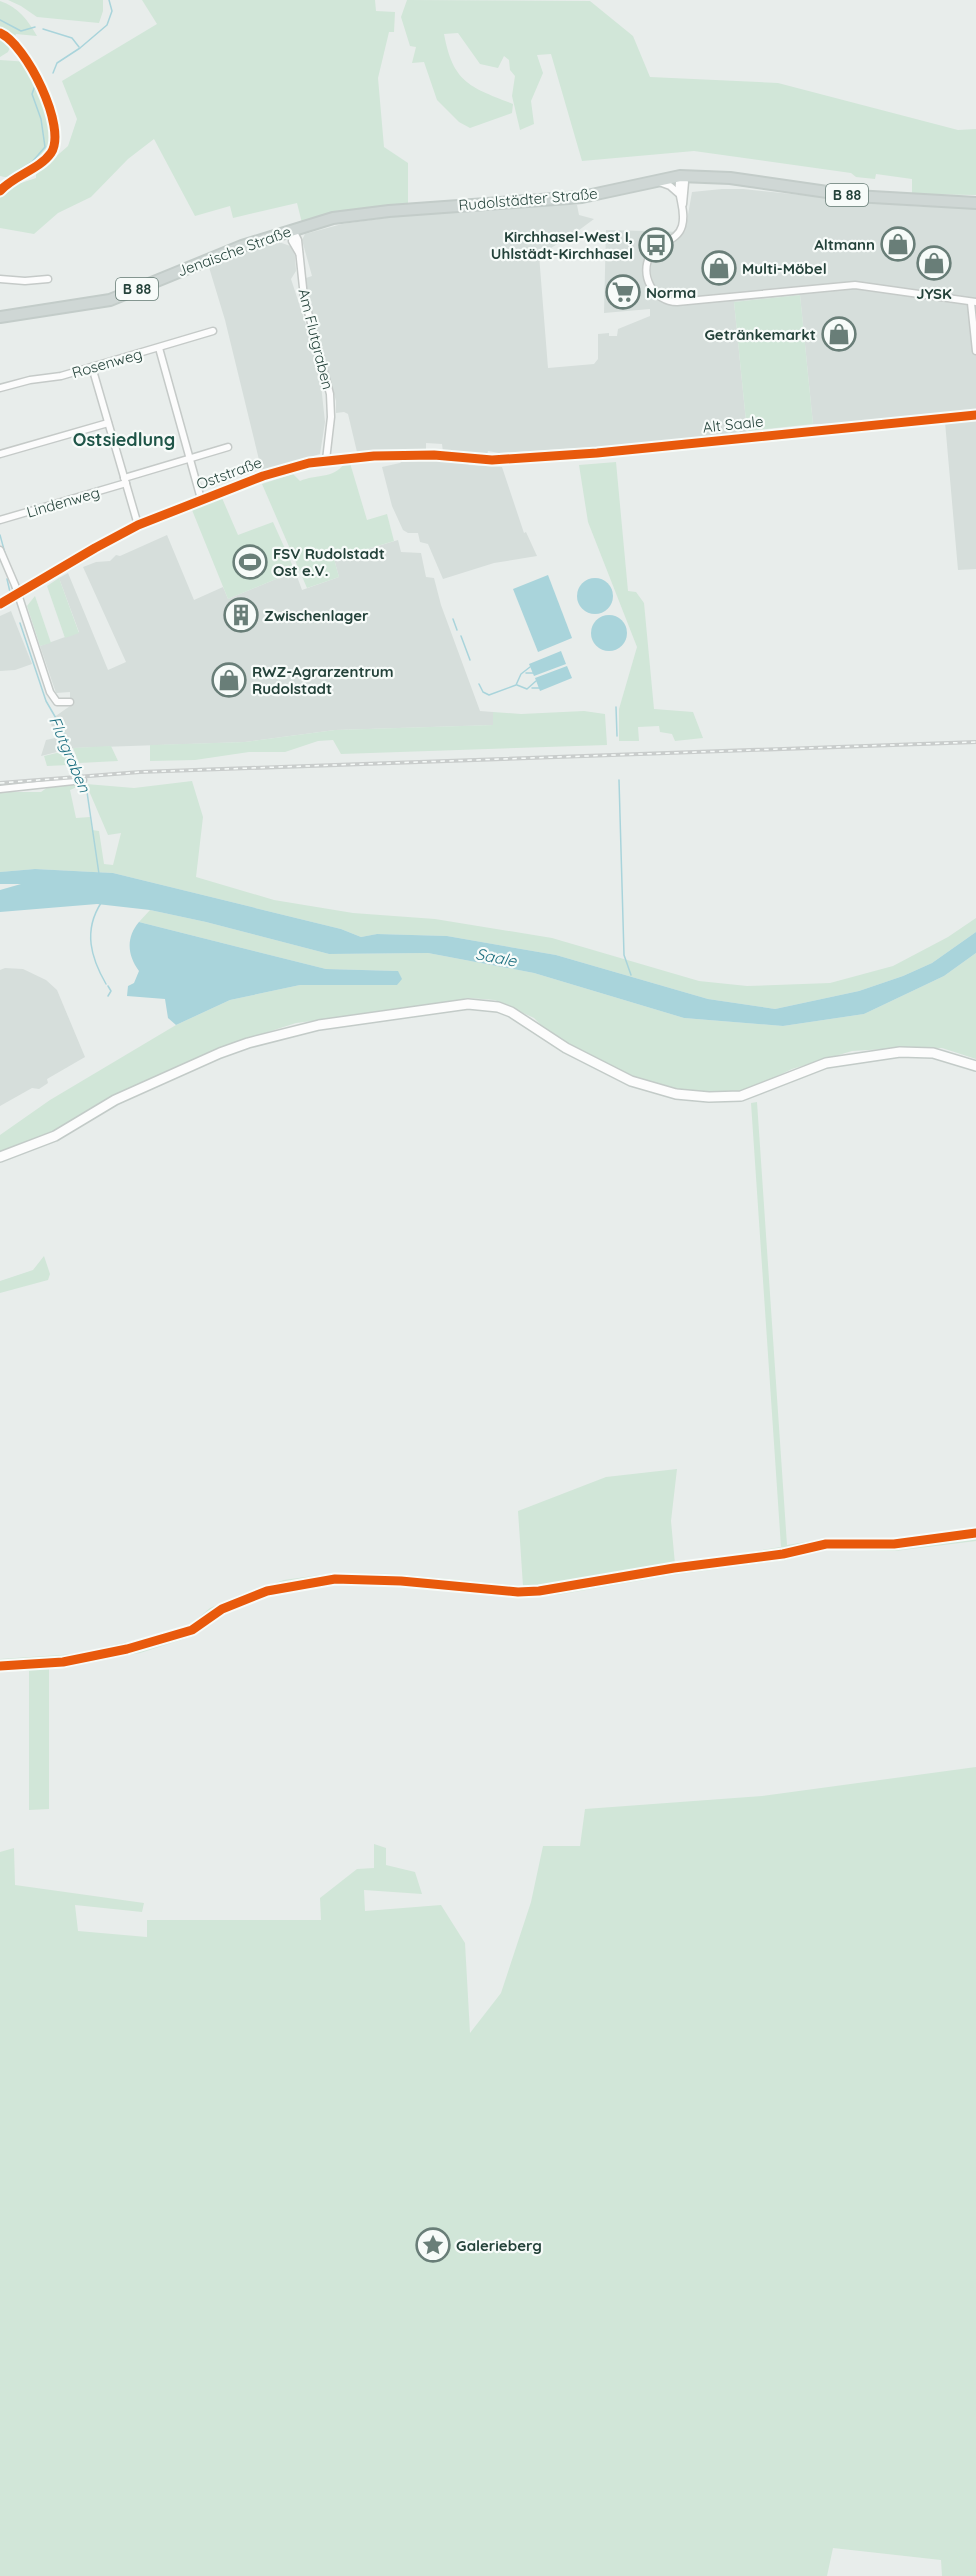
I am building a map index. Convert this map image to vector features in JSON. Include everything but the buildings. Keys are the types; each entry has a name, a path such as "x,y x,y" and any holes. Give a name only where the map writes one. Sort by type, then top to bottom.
{"main road":[{"name":"Rudolstädter Straße","path":"437,207 582,197 680,176 730,178 855,196 976,203"},
{"name":"Jenaische Straße","path":"0,317 110,300 293,229 350,215 437,207"},
{"path":"0,1157 55,1136 115,1100 220,1053 248,1043 319,1025 468,1004 490,1006 511,1012 566,1048 631,1081 676,1094 708,1097 741,1096 826,1063 890,1053 933,1053 976,1066"}],"street":[{"path":"0,33 15,42 40,83 54,135 52,152 38,165 12,180 0,191"},
{"path":"678,194 680,176"},
{"path":"680,176 685,182 680,231 659,246 649,258 651,288 665,301 677,302 865,285 974,303 976,351"},
{"path":"653,181 670,186 678,194 683,204"},
{"path":"268,237 293,243 293,229"},
{"name":"Am Flutgraben","path":"293,229 297,235 304,297 330,394 332,417 326,460"},
{"name":"Am Flutgraben","path":"293,243 299,253"},
{"path":"0,279 25,281 48,279"},
{"name":"Rosenweg","path":"0,388 30,380 61,376 213,331"},
{"path":"159,348 201,499"},
{"path":"92,367 138,525"},
{"name":"Alt Saale","path":"492,460 597,453 976,415"},
{"path":"0,454 108,423"},
{"name":"Lindenweg","path":"0,520 228,447"},
{"name":"Oststraße","path":"0,604 138,525 274,472 326,460 408,455 492,460"},
{"path":"0,550 18,594 50,692 57,702 70,702"},
{"path":"0,789 81,781"}],"shaded area":[{"path":"743,189 910,206 976,209 976,569 958,570 945,422 813,424 800,295 734,302 747,431 744,434 627,445 499,453 488,451 487,455 443,452 442,444 426,443 426,451 357,452 348,414 336,413 336,401 307,296 306,278 312,276 302,240 305,234 342,224 422,213 546,203 577,205 579,215 594,219 539,255 548,368 594,364 598,359 598,334 609,333 609,336 617,336 618,329 650,316 650,309 604,313 606,230 685,232 692,192"},
{"path":"279,242 293,247 296,271 291,279 309,334 321,385 325,422 320,454 262,472 225,320 208,264"},
{"path":"406,458 502,467 524,533 526,532 537,556 494,563 443,579 428,544 420,542 418,533 408,533 403,530 392,506 382,467 400,463"},
{"path":"167,535 194,600 223,587 228,599 295,571 302,590 339,577 334,559 398,540 401,552 421,553 426,577 434,578 441,605 480,711 493,712 494,725 335,730 245,742 73,748 41,756 46,740 55,738 50,720 70,706 70,692 56,693 40,646 79,632 59,578 68,573 108,670 126,662 83,567 96,562 110,561 116,555 120,556"},
{"path":"11,611 32,664 15,670 0,671 0,616"},
{"path":"23,969 46,980 57,990 85,1057 47,1079 48,1083 39,1089 32,1088 0,1106 0,970"}],"green space":[{"path":"8,0 103,0 103,11 99,23 37,17"},
{"path":"142,0 375,0 376,11 395,12 394,32 389,32 378,78 384,147 408,163 408,206 302,223 297,203 233,218 230,206 195,216 154,139 128,159 91,197 58,213 34,234 0,228 0,194 6,188 36,178 36,174 68,146 77,119 62,81 157,24"},
{"path":"407,0 590,1 633,36 650,77 778,83 958,130 976,129 976,195 912,194 912,179 876,174 875,179 856,177 851,173 694,151 582,161 551,54 537,55 543,73 531,101 534,124 520,130 512,96 515,76 510,70 509,60 504,56 498,68 480,64 458,33 444,34 458,73 485,93 513,104 512,113 470,128 459,122 437,100 424,62 412,63 416,47 410,46 401,17"},
{"path":"0,1 22,15 37,36 16,34 8,52 0,57"},
{"path":"0,60 29,62 46,104 51,128 49,147 42,157 9,178 0,176"},
{"path":"800,295 813,424 747,431 734,302"},
{"path":"616,462 628,591 636,592 644,603 654,709 693,712 703,738 675,741 672,734 660,732 659,726 638,727 639,741 619,741 619,709 637,647 588,522 579,465"},
{"path":"350,463 367,520 387,514 394,541 334,559 339,577 307,588 262,484 293,474 300,481 324,476"},
{"path":"222,498 238,535 273,522 295,571 228,599 192,510"},
{"path":"59,578 79,633 65,638 47,586"},
{"path":"35,596 51,643 40,646 27,606"},
{"path":"584,711 605,714 607,745 341,754 333,740 318,741 285,752 249,752 195,760 150,761 150,745 245,742 335,730 493,725 493,712 521,714"},
{"path":"111,746 118,761 79,763 73,748"},
{"path":"69,750 72,758 68,765 47,766 44,756"},
{"path":"192,781 203,817 196,877 274,900 353,913 435,919 552,938 699,981 747,986 830,983 893,966 948,937 976,918 976,932 932,963 903,976 859,991 775,1009 708,999 556,955 447,936 377,934 361,937 341,929 113,873 35,869 0,872 0,792 41,792 48,787 77,784 77,787 70,790 76,818 90,817 92,830 99,831 104,864 113,865 121,833 108,835 86,784 134,788"},
{"path":"150,910 329,954 428,953 534,973 684,1018 783,1026 864,1014 944,976 976,953 976,1059 942,1048 852,1051 792,1069 746,1091 709,1093 677,1089 633,1079 567,1045 551,1035 534,1018 495,1000 469,998 412,1009 296,1023 221,1047 116,1096 58,1133 0,1155 0,1135 50,1100 176,1025 230,1000 300,985 397,985 398,971 326,969 139,922"},
{"path":"757,1102 787,1545 824,1539 896,1541 976,1530 976,1541 895,1551 825,1549 786,1560 673,1575 557,1595 516,1597 401,1585 333,1584 288,1589 220,1615 194,1636 140,1653 49,1669 49,1809 29,1810 29,1671 0,1671 0,1659 75,1654 185,1629 210,1608 245,1593 284,1580 334,1573 397,1574 523,1586 518,1511 606,1477 677,1469 671,1521 675,1564 781,1547 751,1103"},
{"path":"44,1256 50,1274 48,1280 0,1293 0,1281 33,1270"},
{"path":"976,1767 976,2576 942,2576 941,2560 833,2548 827,2576 0,2576 0,1852 14,1848 15,1885 144,1903 142,1912 75,1905 78,1931 147,1937 147,1920 321,1920 320,1898 357,1869 374,1868 374,1844 386,1848 386,1865 415,1872 422,1894 364,1890 365,1911 441,1905 465,1943 470,2033 501,1993 531,1902 543,1846 580,1846 585,1809 762,1796"}],"water":[{"path":"548,575 572,638 538,652 513,589"},
{"path":"595,578 608,583 613,596 608,609 595,614 582,609 577,596 582,583"},
{"path":"609,615 622,620 627,633 622,646 609,651 596,646 591,633 596,620"},
{"path":"561,651 566,664 534,676 529,664"},
{"path":"567,666 572,678 540,691 535,678"},
{"name":"Saale","path":"35,869 113,873 341,929 361,937 377,934 447,936 556,955 708,999 775,1009 859,991 903,976 932,963 976,932 976,953 944,976 864,1014 783,1026 684,1018 534,973 428,953 329,954 206,922 150,910 97,904 0,912 0,890 21,884 0,884 0,872"},
{"path":"139,922 326,969 398,971 402,979 397,985 300,985 230,1000 176,1025 168,1018 165,999 127,996 128,986 134,983 139,971 132,959 130,940"}],"waterway":[{"name":"Flutgraben","path":"53,73 57,63 80,48 107,25 112,11 109,0"},
{"path":"0,20 21,31 35,27"},
{"path":"43,29 72,38 79,47"},
{"name":"Flutgraben","path":"8,177 32,162 45,147 41,119 32,94 36,83"},
{"name":"Flutgraben","path":"0,535 6,557"},
{"name":"Flutgraben","path":"7,579 10,592"},
{"path":"453,619 457,630"},
{"name":"Flutgraben","path":"20,623 46,701 64,732 80,778"},
{"path":"461,636 470,660"},
{"path":"479,684 483,692 489,695 516,685 521,674 530,667"},
{"path":"526,673 533,673"},
{"path":"517,685 527,689 536,681"},
{"path":"532,688 539,688"},
{"path":"616,707 617,736"},
{"path":"619,780 624,955 631,975"},
{"name":"Flutgraben","path":"81,783 87,792 99,874"},
{"path":"101,903 92,924 91,944 96,964 106,984"},
{"path":"108,986 111,991 108,996"}],"railway":[{"path":"0,783 140,772 976,742"}],"cycle path":[{"path":"0,33 10,40 21,53 42,88 54,125 55,141 46,159 0,191"},
{"path":"0,604 138,525 263,476 309,463 374,456 434,455 492,460 597,453 976,415"},
{"path":"0,1666 63,1662 127,1649 192,1630 222,1609 267,1591 335,1579 401,1581 518,1592 539,1591 674,1568 783,1554 826,1544 894,1544 976,1533"}],"place":[{"name":"Altmann","path":"898,244"},
{"name":"Kirchhasel-West I, Uhlstädt-Kirchhasel","path":"656,245"},
{"name":"JYSK","path":"934,263"},
{"name":"Multi-Möbel","path":"719,268"},
{"name":"Norma","path":"623,292"},
{"name":"Getränkemarkt","path":"839,334"},
{"name":"FSV Rudolstadt Ost e.V.","path":"250,562"},
{"name":"Zwischenlager","path":"241,615"},
{"name":"RWZ-Agrarzentrum Rudolstadt","path":"229,680"},
{"name":"Galerieberg","path":"433,2245"}],"district":[{"name":"Ostsiedlung","path":"124,439"}]}
